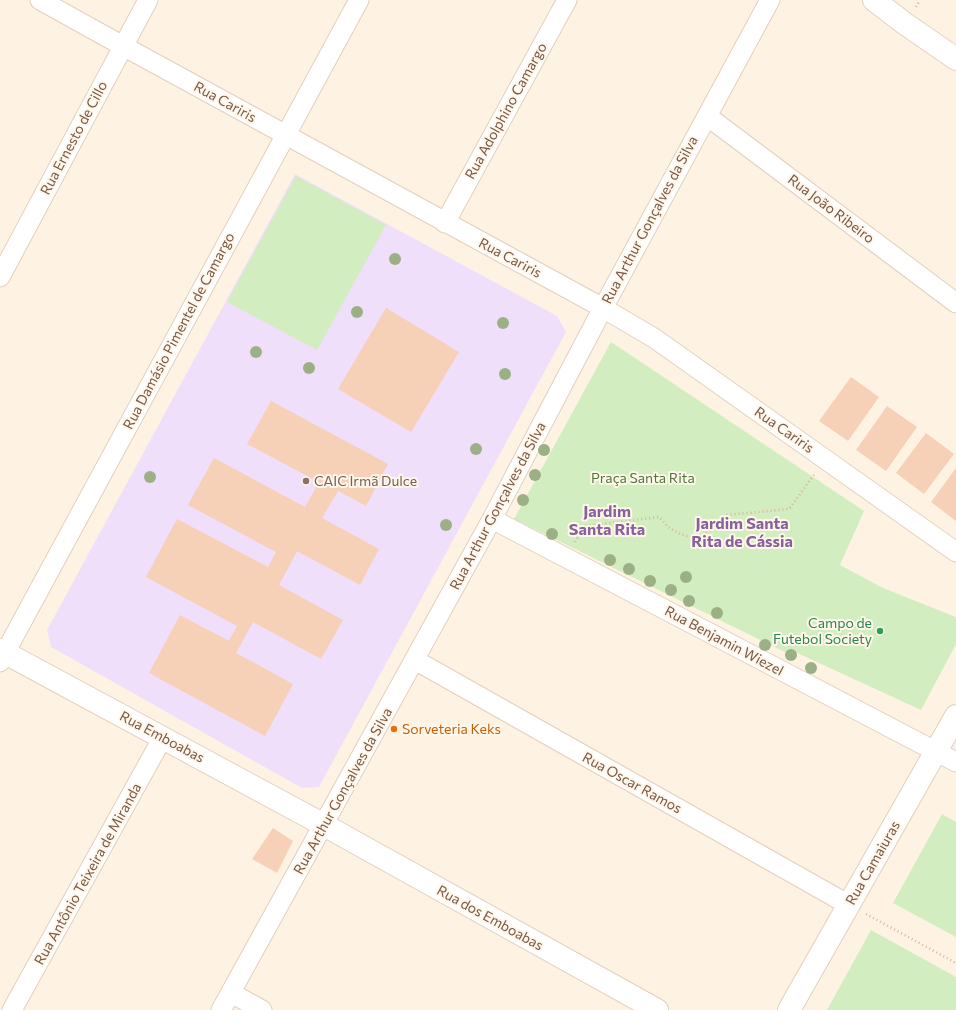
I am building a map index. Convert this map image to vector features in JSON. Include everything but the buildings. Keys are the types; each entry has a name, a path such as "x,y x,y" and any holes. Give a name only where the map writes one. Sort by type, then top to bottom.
{"street":[{"name":"Rua Cariris","path":"40,0 603,308 654,338 956,552"},
{"name":"Rua Ernesto de Cillo","path":"0,277 148,0"},
{"name":"Rua Damásio Pimentel de Camargo","path":"2,655 359,0"},
{"name":"Rua Adolphino Camargo","path":"446,223 567,0"},
{"name":"Rua Arthur Gonçalves da Silva","path":"221,1010 492,519 603,308 770,0"},
{"path":"874,0 956,59"},
{"name":"Rua João Ribeiro","path":"707,116 956,302"},
{"name":"Rua Benjamin Wiezel","path":"492,519 956,762"},
{"name":"Rua Emboabas","path":"2,655 163,737 324,825"},
{"name":"Rua Oscar Ramos","path":"415,660 849,905"},
{"name":"Rua Camaiuras","path":"789,1010 956,716"},
{"name":"Rua Antônio Teixeira de Miranda","path":"12,1010 163,737"},
{"name":"Rua dos Emboabas","path":"324,825 657,1010"},
{"path":"231,993 262,1010"}],"path":[{"path":"565,558 584,526 659,517 668,527 680,534 696,536 715,528 726,515 789,508 825,460"},
{"path":"849,905 956,963"}],"shaded area":[{"name":"CAIC Irmã Dulce","path":"295,174 557,316 566,332 319,787 302,788 51,647 47,630"}],"green space":[{"path":"296,176 386,225 317,350 227,302"},
{"name":"Praça Santa Rita","path":"611,342 864,511 840,565 883,588 956,617 956,644 921,710 793,651 791,655 514,519"},
{"path":"942,814 956,822 956,937 893,903"},
{"path":"871,930 956,977 956,1010 827,1010"}],"place":[{"name":"CAIC Irmã Dulce","path":"306,481"},
{"name":"Campo de Futebol Society","path":"880,631"},
{"name":"Sorveteria Keks","path":"394,729"}],"district":[{"name":"Jardim Santa Rita","path":"607,521"},
{"name":"Jardim Santa Rita de Cássia","path":"742,533"}]}
